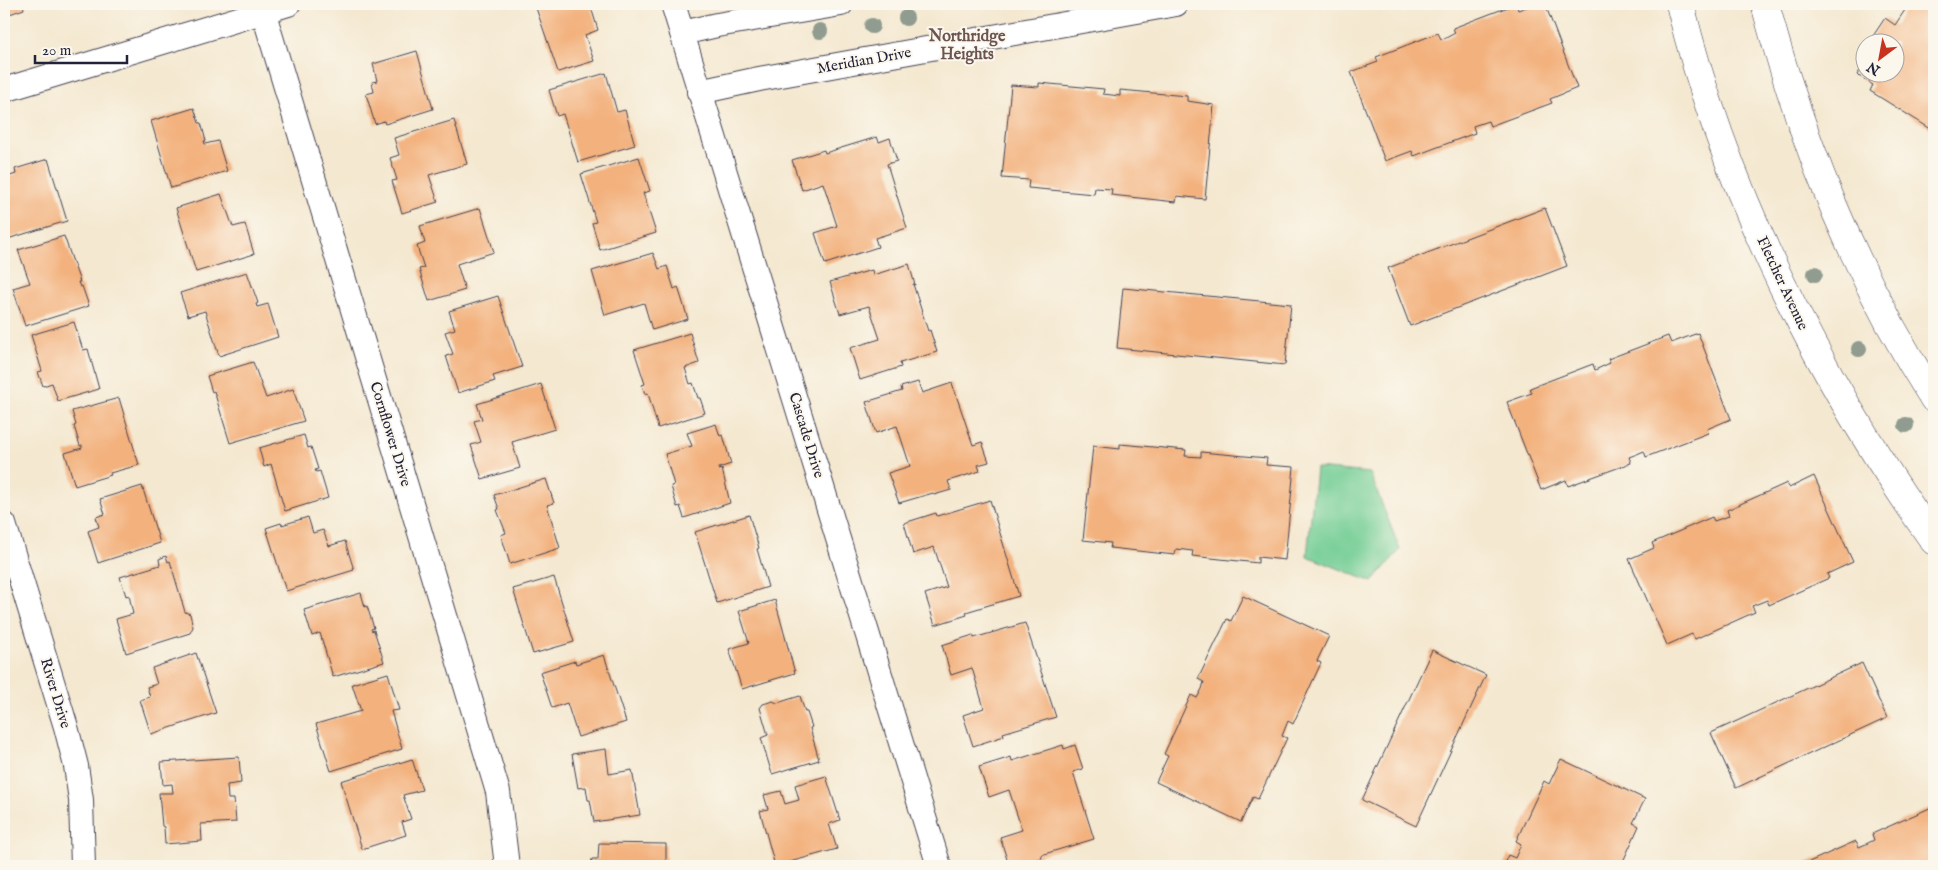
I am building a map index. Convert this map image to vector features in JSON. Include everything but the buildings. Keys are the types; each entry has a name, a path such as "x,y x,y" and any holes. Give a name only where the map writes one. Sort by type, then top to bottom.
{"main road":[{"name":"Fletcher Avenue","path":"1680,4 1717,128 1743,195 1774,264 1837,391 1898,489 1934,541"},
{"path":"1764,4 1777,52 1805,136 1836,213 1876,299 1934,398"}],"street":[{"path":"4,90 263,7 288,4"},
{"name":"Cascade Drive","path":"673,4 850,572 939,866"},
{"path":"682,33 717,25 841,4"},
{"name":"Meridian Drive","path":"699,92 759,79 1176,4"},
{"name":"Cornflower Drive","path":"263,7 496,784 504,824 508,866"},
{"name":"River Drive","path":"4,524 66,727 76,766 81,800 83,866"}],"green space":[{"path":"1316,468 1370,473 1400,550 1372,582 1307,556"}],"district":[{"name":"Northridge Heights","path":"967,44"}]}
